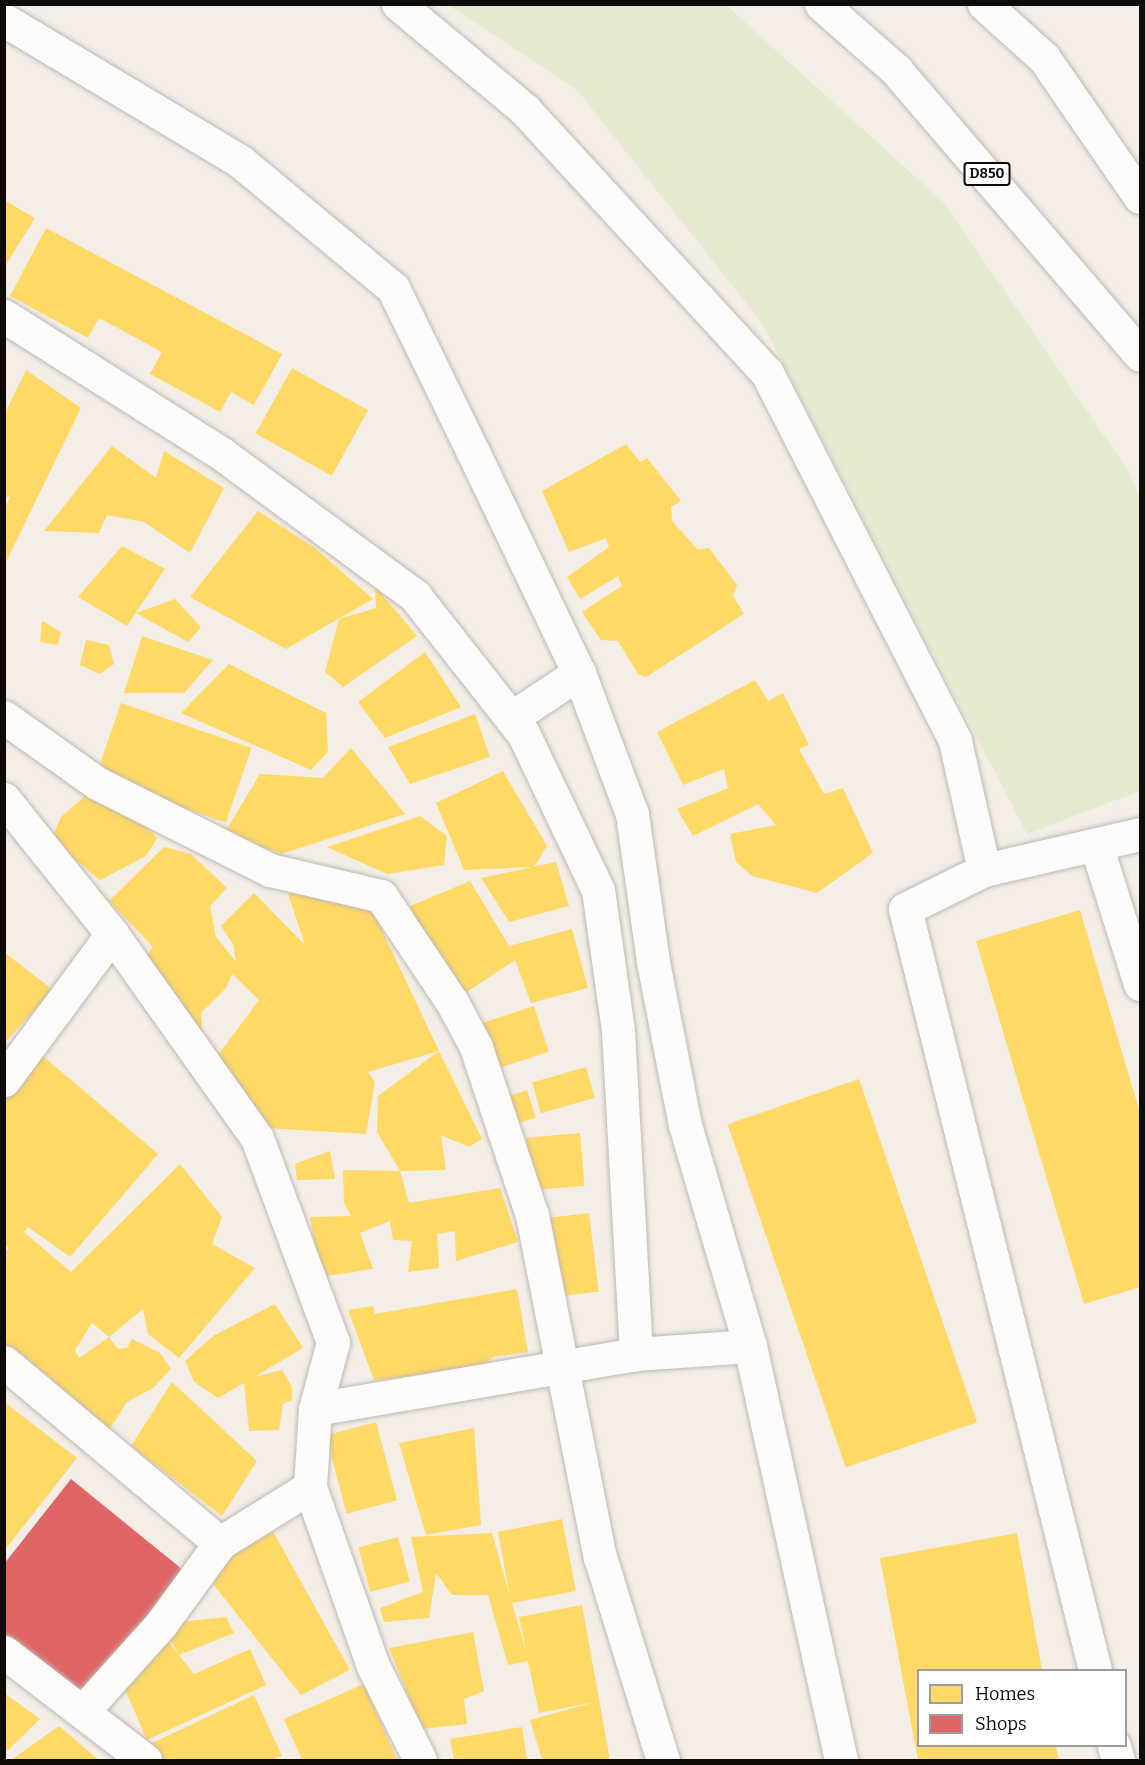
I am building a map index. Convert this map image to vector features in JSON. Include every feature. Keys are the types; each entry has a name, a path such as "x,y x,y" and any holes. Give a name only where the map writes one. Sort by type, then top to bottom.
{"main road":[{"path":"398,4 525,110 766,373 955,741 984,870"},
{"name":"D850","path":"821,4 896,70 1140,355"},
{"path":"984,4 1044,58 1140,197"},
{"path":"4,20 241,162 393,288 579,673 632,814 685,1125 750,1346 841,1761"},
{"path":"4,316 222,454 415,596 512,718 598,890 618,1031 636,1354"},
{"path":"512,718 579,673"},
{"path":"4,717 97,783 270,870 381,896 476,1047 532,1215 566,1366 600,1557 663,1761"},
{"path":"4,800 112,934 257,1138 333,1342 315,1409 310,1487 373,1666 420,1761"},
{"path":"1095,1669 905,909 984,870 1140,834"},
{"path":"1096,845 1140,984"},
{"path":"4,1080 112,934"},
{"path":"315,1409 636,1354 750,1346"},
{"path":"4,1362 220,1543"},
{"path":"83,1711 161,1624 220,1543 310,1487"},
{"path":"4,1652 145,1761"}],"green space":[{"path":"448,5 726,5 944,203 1129,472 1140,498 1140,791 1027,834 762,323 577,90"}],"building: Homes":[{"path":"4,200 35,218 4,268"},
{"path":"46,228 282,354 254,405 231,392 220,412 150,374 162,352 99,318 88,338 10,296"},
{"path":"292,368 368,410 332,476 256,434"},
{"path":"26,370 81,408 4,566 4,510 10,497 4,496 4,415"},
{"path":"626,444 640,462 647,458 681,501 671,507 672,521 698,550 709,548 737,585 733,596 744,614 646,677 638,674 618,641 601,640 582,612 622,586 618,576 580,599 567,577 609,547 606,538 569,552 542,491"},
{"path":"112,446 156,478 164,451 224,488 190,553 144,522 107,515 99,533 44,531"},
{"path":"258,511 315,548 373,599 286,649 190,597"},
{"path":"122,546 165,569 127,626 78,597"},
{"path":"375,586 417,636 343,687 325,672 339,619 376,608"},
{"path":"175,599 201,627 188,642 136,613"},
{"path":"42,621 61,632 58,645 40,642"},
{"path":"142,636 213,660 184,693 124,693"},
{"path":"86,640 109,645 114,664 100,674 80,665"},
{"path":"425,652 461,707 385,738 358,702"},
{"path":"229,664 326,713 328,752 311,770 181,713"},
{"path":"755,680 768,701 783,693 809,745 799,749 824,794 843,788 873,853 817,893 752,876 736,862 730,834 776,825 758,804 693,836 677,809 728,788 724,769 683,785 657,732"},
{"path":"121,703 251,748 226,823 95,778"},
{"path":"475,714 490,757 410,784 388,747"},
{"path":"351,748 405,814 281,854 225,832 260,774 323,778"},
{"path":"503,771 547,846 534,867 464,870 436,803"},
{"path":"95,787 134,812 157,838 146,856 100,880 51,840 61,817"},
{"path":"420,816 447,836 444,865 387,874 327,847"},
{"path":"164,847 191,854 227,888 210,906 216,937 236,962 233,944 221,926 254,893 305,945 288,894 320,887 373,911 439,1051 368,1072 375,1082 366,1134 266,1128 215,1059 259,1000 232,974 226,988 201,1013 203,1040 143,959 153,947 109,901"},
{"path":"556,862 569,906 509,922 481,878"},
{"path":"470,881 509,946 572,929 588,988 531,1003 515,960 452,1002 410,906"},
{"path":"1080,910 1140,1113 1140,1287 1084,1304 976,941"},
{"path":"4,952 53,990 4,1043"},
{"path":"534,1006 549,1052 489,1071 474,1025"},
{"path":"30,1045 158,1154 70,1257 28,1227 24,1232 71,1272 180,1164 222,1217 212,1244 255,1268 179,1358 148,1334 143,1309 109,1337 118,1349 127,1348 132,1339 160,1353 171,1369 153,1388 127,1402 108,1432 4,1355 4,1253 9,1248 4,1245 4,1084","holes":["92,1323 109,1337 79,1358 75,1350"]},
{"path":"439,1051 482,1139 469,1147 441,1135 446,1170 400,1171 377,1132 378,1096"},
{"path":"586,1067 595,1098 541,1113 532,1082"},
{"path":"859,1079 977,1422 846,1467 728,1124"},
{"path":"527,1090 536,1118 511,1126 502,1098"},
{"path":"580,1133 585,1186 531,1191 526,1138"},
{"path":"330,1151 335,1179 297,1180 295,1164"},
{"path":"343,1170 400,1171 409,1203 500,1188 518,1242 456,1261 455,1231 437,1234 439,1268 408,1272 412,1241 393,1240 390,1221 360,1233 373,1269 320,1277 310,1217 351,1216 344,1203"},
{"path":"589,1213 599,1291 551,1297 541,1219"},
{"path":"517,1289 528,1352 493,1357 481,1369 374,1380 348,1310 373,1306 375,1314"},
{"path":"275,1304 303,1348 254,1377 282,1370 292,1387 292,1400 283,1404 279,1430 249,1431 244,1383 218,1398 194,1382 185,1361 213,1336"},
{"path":"172,1382 257,1461 222,1516 131,1446"},
{"path":"4,1402 77,1458 4,1551"},
{"path":"376,1422 397,1500 347,1514 326,1435"},
{"path":"474,1428 481,1525 426,1535 399,1443"},
{"path":"562,1519 576,1591 512,1603 527,1654 519,1617 582,1605 610,1760 542,1760 530,1720 595,1702 539,1713 528,1661 508,1665 488,1595 452,1595 436,1573 429,1618 384,1622 380,1608 423,1592 411,1537 492,1533 510,1597 498,1532"},
{"path":"270,1526 350,1670 301,1695 206,1575"},
{"path":"1017,1533 1042,1669 917,1669 917,1747 1056,1747 1059,1760 918,1760 880,1558"},
{"path":"398,1537 410,1581 370,1592 358,1548"},
{"path":"226,1617 234,1633 179,1655 161,1624"},
{"path":"473,1632 484,1691 464,1699 467,1724 422,1729 389,1648"},
{"path":"168,1641 194,1674 250,1649 266,1685 147,1740 121,1680"},
{"path":"364,1684 397,1760 302,1760 284,1719"},
{"path":"4,1693 40,1719 4,1754"},
{"path":"254,1695 282,1756 272,1760 155,1760 148,1745"},
{"path":"59,1726 99,1760 11,1760"},
{"path":"522,1727 527,1760 454,1760 450,1739"}],"building: Shops":[{"path":"71,1479 188,1574 82,1698 4,1637 4,1564"}]}
